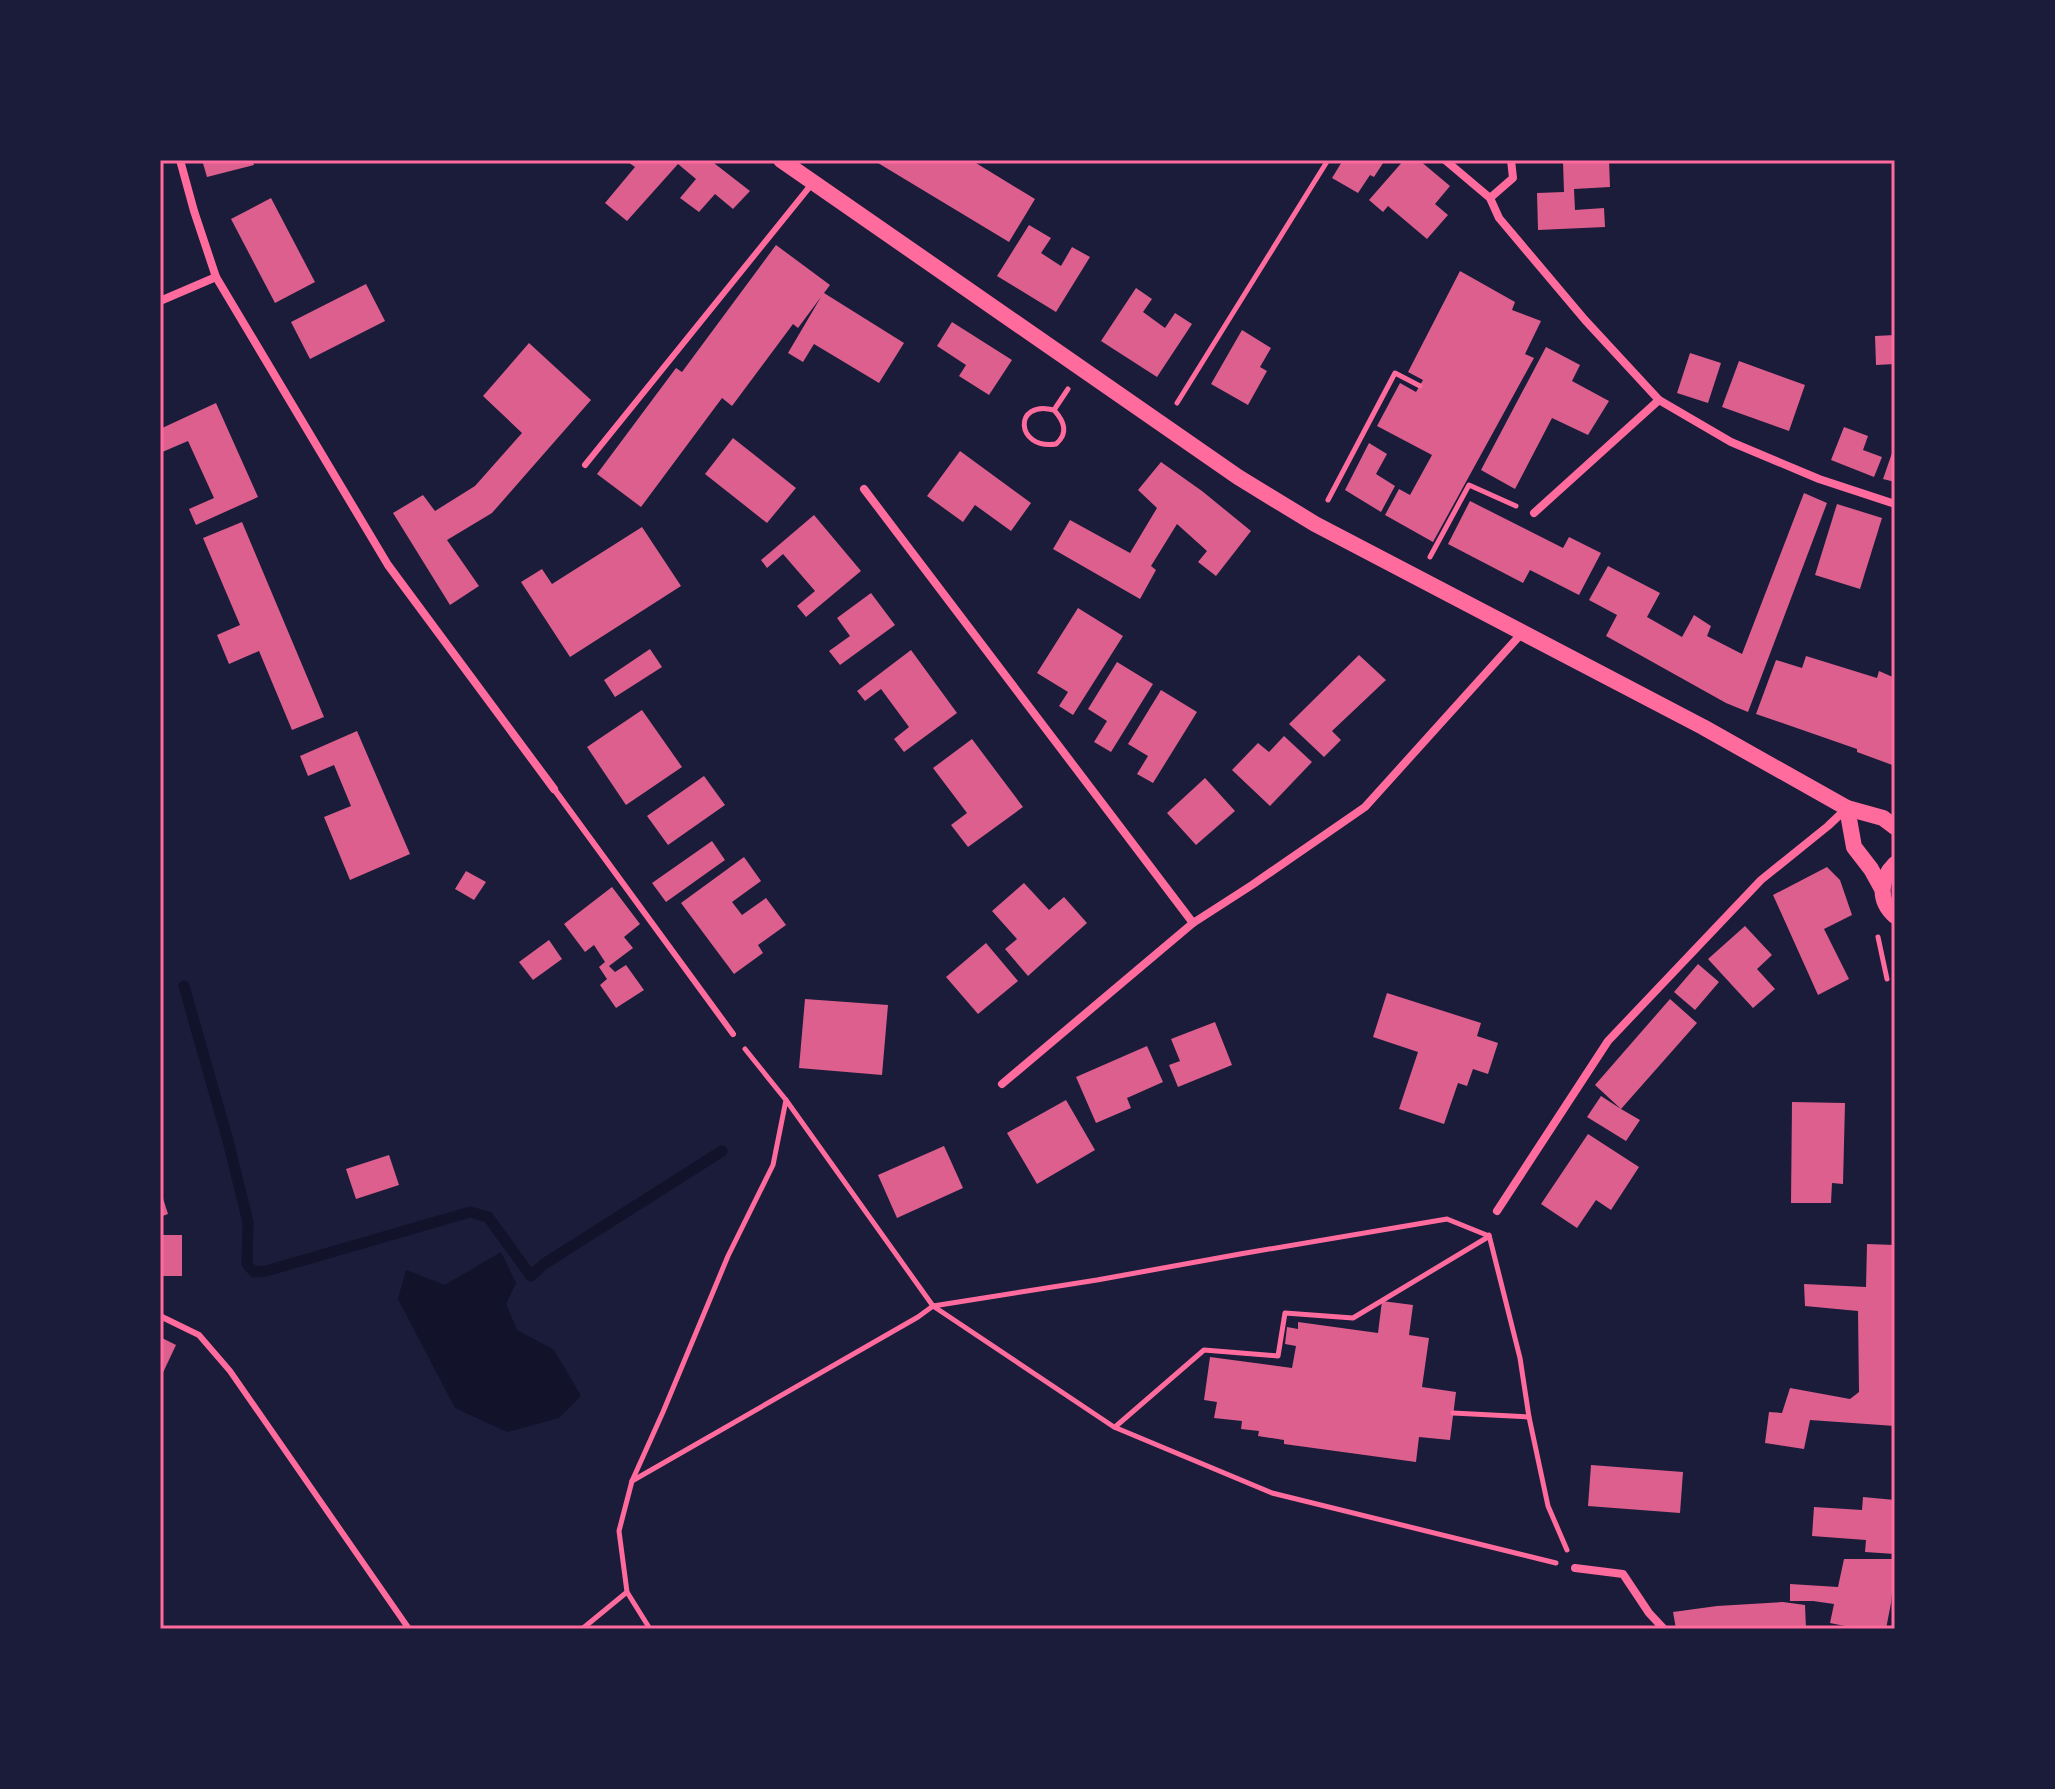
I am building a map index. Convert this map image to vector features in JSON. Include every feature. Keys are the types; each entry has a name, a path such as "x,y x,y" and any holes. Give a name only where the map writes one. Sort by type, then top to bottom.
{"main road":[{"path":"781,160 1238,477 1315,524 1703,727 1847,808 1883,818 1895,827"},
{"path":"1847,808 1854,847 1882,889"},
{"path":"1895,864 1884,879 1882,889 1883,901 1895,916"}],"street":[{"path":"180,160 216,277 388,565 554,789"},
{"path":"1445,160 1490,198 1499,218 1575,309 1659,400 1731,442 1819,479 1895,504"},
{"path":"1490,198 1513,178 1511,160"},
{"path":"160,301 216,277"},
{"path":"1534,513 1659,400"},
{"path":"864,489 1193,923"},
{"path":"1002,1084 1193,923 1365,807 1522,633"},
{"path":"1497,1211 1608,1041 1761,880 1847,808"},
{"path":"1575,1568 1623,1574 1649,1613 1664,1629"}],"lane":[{"path":"585,465 813,182"},
{"path":"554,789 733,1034"},
{"path":"160,1316 199,1335 230,1371 409,1629"}],"path":[{"path":"1164,425 1328,160"},
{"path":"1054,410 1082,368"},
{"path":"1315,524 1395,373 1420,386"},
{"path":"1036,408 1054,410 1063,422 1063,434 1056,444 1045,446 1025,433 1024,426 1027,417 1036,408"},
{"path":"1418,579 1469,485 1534,513"},
{"path":"733,1034 786,1100 933,1306 1114,1427 1272,1493 1575,1568"},
{"path":"650,1629 627,1592 619,1531 632,1481 728,1256 773,1165 786,1100"},
{"path":"632,1481 933,1306 1447,1219 1489,1236"},
{"path":"1489,1236 1520,1358 1548,1506 1575,1568"},
{"path":"1114,1427 1204,1350 1278,1356 1285,1313 1353,1318 1489,1236"},
{"path":"1453,1413 1529,1417"},
{"path":"582,1629 627,1592"}],"shaded area":[{"path":"501,1252 516,1283 506,1304 517,1330 554,1350 581,1396 559,1418 507,1432 455,1408 398,1299 406,1270 445,1285"}],"building":[{"path":"202,160 252,160 254,165 207,177"},
{"path":"625,160 710,160 750,191 733,209 715,194 699,212 680,198 696,179 678,164 627,221 605,203 635,167"},
{"path":"873,160 971,160 1035,199 1009,242"},
{"path":"1343,160 1385,160 1358,193 1332,178"},
{"path":"1404,160 1419,160 1450,186 1435,204 1448,215 1427,239 1388,206 1383,212 1369,200"},
{"path":"1609,160 1610,187 1574,189 1575,210 1604,208 1605,227 1538,230 1537,193 1564,192 1563,162"},
{"path":"271,198 315,282 275,303 231,219"},
{"path":"1029,225 1051,238 1041,253 1061,266 1072,247 1090,257 1056,312 997,276"},
{"path":"776,245 830,285 824,293 904,343 879,383 814,344 803,362 788,353 821,297 798,328 793,324 732,406 722,398 641,507 597,474 676,368 682,372"},
{"path":"1460,271 1515,302 1512,310 1541,321 1525,354 1534,358 1433,542 1385,515 1399,489 1410,495 1432,455 1377,426 1400,383 1416,392 1423,380 1408,372"},
{"path":"366,284 385,321 310,359 291,322"},
{"path":"1136,288 1152,299 1143,312 1165,328 1175,313 1192,324 1157,377 1101,341"},
{"path":"952,322 1012,360 989,395 959,376 966,365 937,346"},
{"path":"1242,330 1271,348 1260,367 1267,371 1248,405 1211,384"},
{"path":"1895,335 1895,364 1876,365 1875,336"},
{"path":"529,343 591,400 492,513 447,540 479,586 450,605 393,513 423,495 435,511 475,486 522,433 483,396"},
{"path":"1546,347 1580,365 1572,381 1609,401 1588,435 1552,418 1515,489 1481,470"},
{"path":"1690,353 1721,363 1708,403 1677,393"},
{"path":"1739,361 1805,385 1789,431 1722,407"},
{"path":"216,403 258,497 196,525 189,509 214,498 188,441 160,453 160,429"},
{"path":"1844,427 1868,436 1863,450 1882,457 1874,477 1831,460"},
{"path":"733,438 796,488 767,523 705,474"},
{"path":"1369,443 1387,454 1376,474 1395,486 1381,512 1345,490"},
{"path":"960,451 1031,503 1011,531 975,505 963,522 927,496"},
{"path":"1892,453 1895,454 1895,482 1883,479"},
{"path":"1161,462 1251,531 1216,576 1198,562 1207,551 1177,524 1151,566 1156,570 1140,599 1053,549 1070,520 1130,553 1157,508 1138,490"},
{"path":"1804,493 1827,503 1748,712 1726,703 1606,636 1617,615 1589,600 1608,566 1660,593 1647,617 1682,637 1694,615 1711,626 1707,636 1742,654"},
{"path":"1470,501 1563,548 1569,537 1601,553 1579,595 1530,570 1523,583 1448,544"},
{"path":"1837,504 1882,518 1860,589 1815,575"},
{"path":"814,515 861,571 806,617 797,606 815,591 783,554 767,568 761,560"},
{"path":"242,522 324,717 292,730 259,651 229,664 217,635 240,625 203,538"},
{"path":"642,527 681,586 570,657 521,582 542,569 552,584"},
{"path":"871,593 895,625 840,665 829,651 850,636 837,618"},
{"path":"1078,608 1123,636 1073,715 1059,706 1068,692 1037,673"},
{"path":"650,649 662,667 615,697 604,680"},
{"path":"911,650 957,713 904,752 894,739 909,727 881,689 865,701 857,691"},
{"path":"1359,655 1386,680 1332,731 1341,740 1324,757 1289,724"},
{"path":"1806,656 1877,678 1879,671 1895,678 1895,766 1857,752 1857,749 1756,714 1776,660 1802,668"},
{"path":"1117,662 1153,684 1111,752 1094,742 1107,721 1088,709"},
{"path":"1161,690 1197,712 1153,783 1137,774 1148,756 1128,744"},
{"path":"642,710 682,767 626,805 587,747"},
{"path":"357,731 410,854 350,880 324,817 351,806 334,765 308,776 300,756"},
{"path":"1284,736 1312,762 1270,806 1232,770 1258,743 1269,752"},
{"path":"972,739 1023,807 968,847 951,825 967,813 933,768"},
{"path":"704,776 725,805 668,845 647,816"},
{"path":"1205,778 1235,811 1196,845 1167,813"},
{"path":"712,841 725,860 666,902 652,883"},
{"path":"744,857 761,881 732,902 742,915 766,898 786,925 758,945 763,953 734,974 681,903"},
{"path":"1827,867 1840,880 1852,915 1824,929 1849,979 1818,995 1773,895"},
{"path":"466,871 486,882 474,900 455,889"},
{"path":"1024,883 1049,910 1064,897 1087,923 1028,976 1005,949 1017,939 992,911"},
{"path":"612,887 640,924 624,937 633,948 609,966 615,972 626,965 644,990 616,1008 600,985 607,979 599,967 605,962 594,945 585,952 564,924"},
{"path":"1745,926 1772,955 1757,969 1775,989 1753,1008 1708,959"},
{"path":"549,940 562,959 533,980 519,962"},
{"path":"986,943 1018,981 978,1014 946,977"},
{"path":"1698,964 1719,982 1695,1010 1674,992"},
{"path":"1387,993 1481,1023 1477,1036 1498,1043 1488,1074 1473,1069 1467,1086 1458,1083 1444,1124 1399,1109 1418,1052 1373,1037"},
{"path":"805,999 888,1005 882,1075 799,1068"},
{"path":"1670,999 1697,1023 1621,1109 1595,1085"},
{"path":"1215,1022 1232,1065 1178,1087 1169,1065 1180,1061 1171,1039"},
{"path":"1147,1046 1163,1082 1127,1098 1131,1108 1096,1123 1076,1077"},
{"path":"1601,1096 1640,1120 1626,1141 1587,1117"},
{"path":"1066,1100 1095,1150 1037,1184 1007,1133"},
{"path":"1792,1102 1845,1103 1843,1184 1832,1183 1831,1203 1791,1203"},
{"path":"1588,1134 1639,1167 1611,1210 1596,1200 1577,1228 1541,1204"},
{"path":"944,1146 963,1188 897,1218 878,1175"},
{"path":"389,1155 399,1185 356,1199 346,1169"},
{"path":"160,1189 168,1214 160,1217"},
{"path":"160,1235 182,1235 182,1276 160,1276"},
{"path":"1867,1244 1895,1245 1895,1426 1810,1420 1804,1449 1765,1443 1769,1412 1782,1413 1790,1388 1850,1399 1859,1392 1858,1311 1805,1306 1804,1284 1866,1287"},
{"path":"1382,1301 1413,1305 1409,1335 1429,1338 1422,1387 1456,1392 1450,1440 1419,1437 1416,1462 1284,1444 1284,1440 1258,1436 1259,1431 1241,1429 1242,1421 1214,1418 1217,1402 1204,1400 1210,1357 1292,1368 1296,1346 1285,1344 1287,1327 1298,1329 1298,1322 1378,1333"},
{"path":"160,1337 176,1345 160,1379"},
{"path":"1591,1465 1683,1472 1680,1513 1588,1506"},
{"path":"1863,1497 1895,1500 1895,1554 1865,1552 1866,1540 1812,1536 1814,1507 1862,1510"},
{"path":"1844,1559 1895,1559 1886,1629 1850,1629 1830,1623 1834,1604 1790,1601 1790,1584 1838,1587"},
{"path":"1783,1602 1805,1605 1806,1629 1676,1629 1673,1612 1717,1606"}],"waterway":[{"path":"184,986 248,1222 247,1264 254,1272 470,1212 488,1217 531,1276 544,1264 722,1151"}]}
